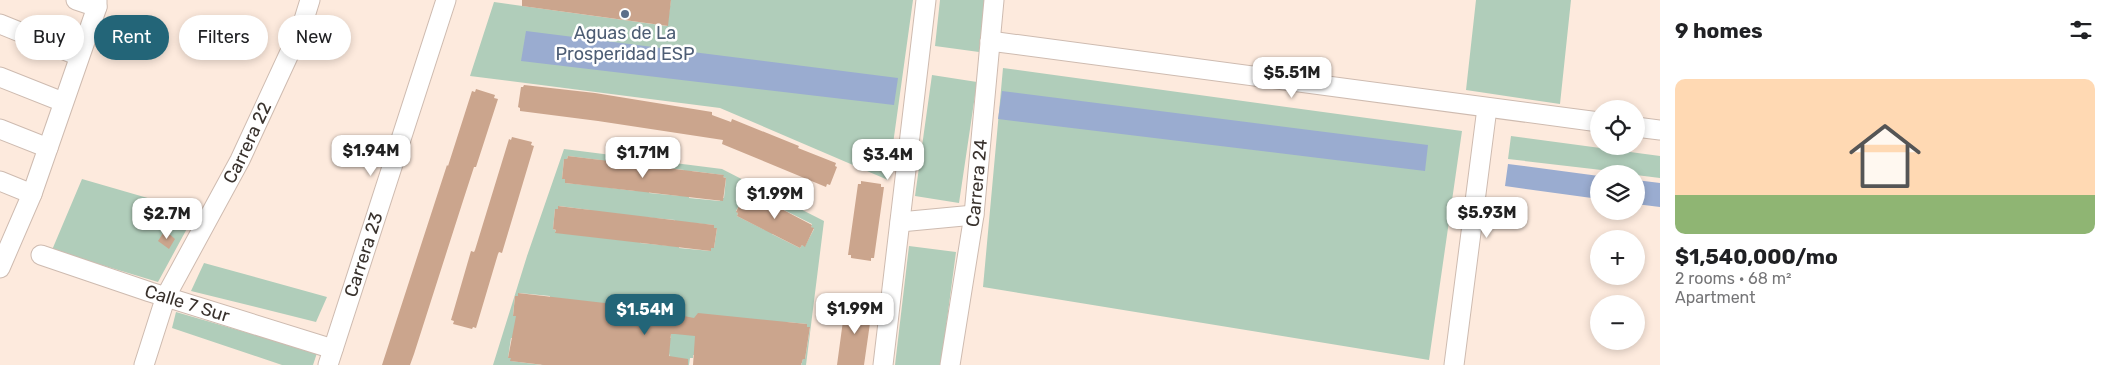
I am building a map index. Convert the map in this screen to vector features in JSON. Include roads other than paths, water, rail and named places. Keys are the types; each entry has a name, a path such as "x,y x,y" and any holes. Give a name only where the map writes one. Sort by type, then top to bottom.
{"street":[{"path":"76,0 97,4 84,42"},
{"name":"Carrera 22","path":"144,365 166,296 240,160 302,26 310,0"},
{"name":"Carrera 23","path":"330,357 446,0"},
{"path":"883,365 926,0"},
{"name":"Carrera 24","path":"950,365 974,215 994,0"},
{"path":"0,24 15,30"},
{"path":"990,41 1590,121"},
{"path":"0,268 5,243 32,194 78,60"},
{"path":"0,77 63,102"},
{"path":"1454,365 1488,108"},
{"path":"1645,128 1660,130"},
{"path":"0,129 48,148"},
{"path":"0,181 32,194"},
{"path":"900,222 974,215"},
{"name":"Calle 7 Sur","path":"41,255 166,296 330,357"}],"water":[{"path":"526,31 898,78 894,105 521,61"},
{"path":"1002,91 1428,145 1425,171 998,119"},
{"path":"1508,164 1590,175 1590,198 1505,186"},
{"path":"1645,181 1660,183 1660,207 1645,205"}],"place":[{"name":"Aguas de La Prosperidad ESP","path":"625,14"}]}
